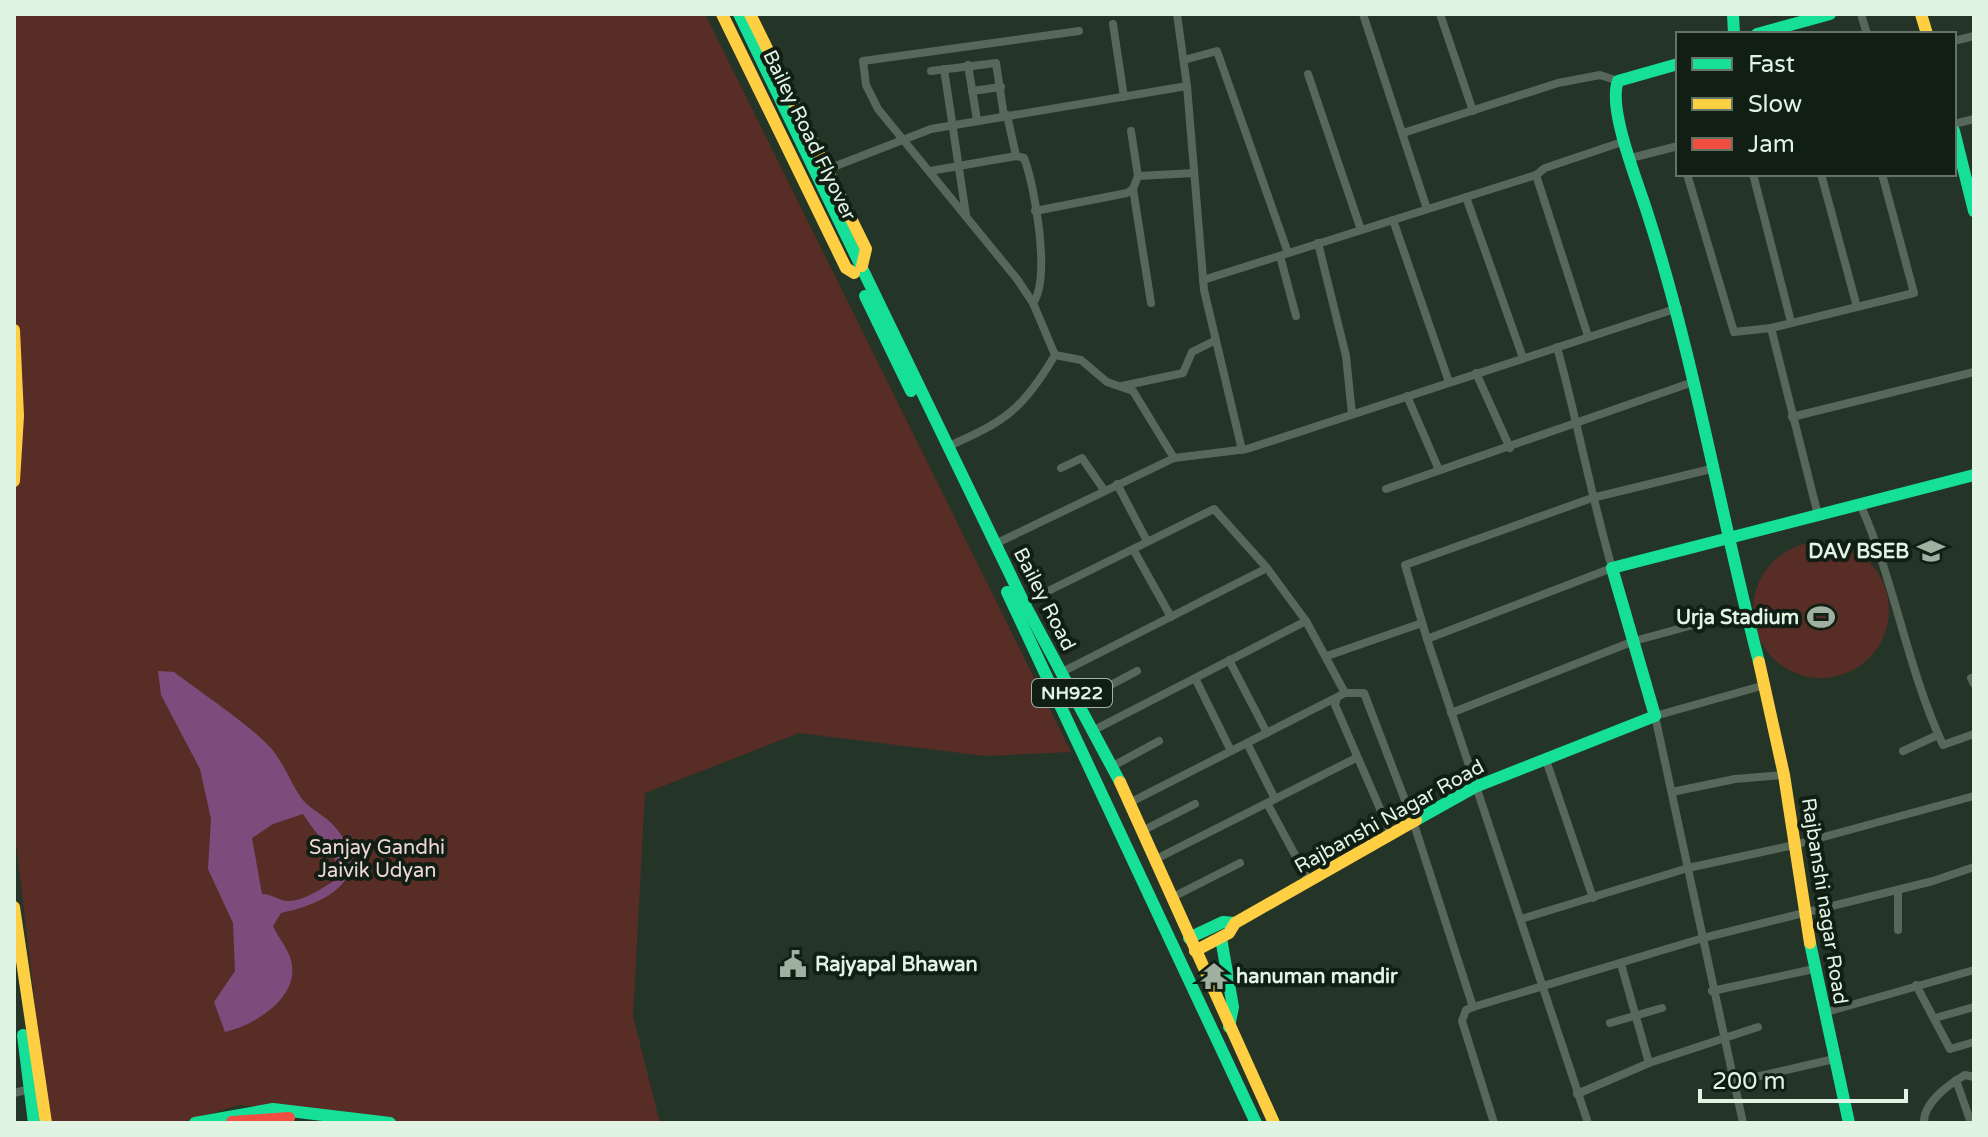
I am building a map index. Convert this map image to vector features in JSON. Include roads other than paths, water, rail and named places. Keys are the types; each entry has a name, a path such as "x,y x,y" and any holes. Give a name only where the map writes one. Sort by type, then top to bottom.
{"main road":[{"path":"722,14 846,268 858,270 866,249 750,14"},
{"name":"Bailey Road Flyover","path":"730,14 759,66 858,270"},
{"name":"Bailey Road Flyover","path":"739,14 759,66"},
{"path":"1764,32 1830,14"},
{"path":"1618,81 1676,65"},
{"name":"Rajbanshi nagar Road","path":"1618,81 1614,91 1625,141 1678,308 1727,540 1765,685 1784,775 1803,913 1849,1123"},
{"path":"1956,139 1974,211"},
{"name":"Bailey Road","path":"858,270 949,446 1024,603 1131,802 1274,1123"},
{"name":"Bailey Road","path":"858,270 1256,1123"},
{"path":"14,330 18,416 14,481"},
{"path":"1655,716 1612,568 1974,475"},
{"path":"1063,678 1114,783 1113,790 1108,790 1083,754"},
{"name":"Rajbanshi Nagar Road","path":"1221,938 1235,923 1475,787 1655,716"},
{"path":"1147,889 1122,821 1124,814 1132,820 1170,895"},
{"path":"14,907 46,1123"},
{"name":"Rajbanshi Nagar Road","path":"1189,938 1223,922 1235,923"},
{"path":"1195,951 1221,938 1233,1007 1229,1027"},
{"path":"14,966 34,1123"},
{"path":"195,1123 274,1117 390,1123"},
{"path":"229,1123 274,1117 340,1123"}],"street":[{"path":"1177,14 1187,86 1203,280 1242,450"},
{"path":"1363,14 1427,209"},
{"path":"1440,14 1473,111"},
{"path":"1113,24 1124,97"},
{"path":"1055,355 1033,303 872,97 866,85 865,58 1079,31"},
{"path":"1184,60 1217,51 1284,254 1296,316"},
{"path":"931,71 996,63 1016,156"},
{"path":"968,65 977,120"},
{"path":"944,69 966,216"},
{"path":"1308,74 1361,230"},
{"path":"1403,133 1558,83 1600,75 1618,81"},
{"path":"828,169 903,138 953,124 1187,86"},
{"path":"972,91 1001,87"},
{"path":"1131,131 1138,176 1133,189 1151,303"},
{"path":"1203,280 1536,175 1545,168 1625,141"},
{"path":"1631,158 1676,147"},
{"path":"930,171 1016,156 1024,158 1035,211 1042,283 1033,303"},
{"path":"1138,176 1194,173"},
{"path":"1536,175 1588,336"},
{"path":"1688,176 1734,332 1771,328 1914,293 1883,176"},
{"path":"1754,176 1791,322"},
{"path":"1822,176 1857,307"},
{"path":"1035,211 1133,189"},
{"path":"1466,197 1523,358"},
{"path":"1393,220 1449,382"},
{"path":"1318,243 1346,356 1352,414"},
{"path":"995,544 1174,458 1242,450 1678,308"},
{"path":"1771,328 1818,515"},
{"path":"1122,386 1183,373 1190,354 1216,340"},
{"path":"1427,639 1612,568 1592,498 1557,347"},
{"path":"949,446 1009,416 1034,390 1055,355"},
{"path":"1055,355 1081,360 1107,382 1122,386 1137,396 1174,458"},
{"path":"1792,417 1974,372"},
{"path":"1476,373 1510,448"},
{"path":"1386,489 1693,382"},
{"path":"1407,396 1439,470"},
{"path":"1061,468 1082,458 1104,490"},
{"path":"1588,1123 1475,787 1405,565 1592,498 1711,469"},
{"path":"1117,484 1147,541"},
{"path":"1861,506 1873,534 1921,697 1938,735 1945,747 1974,734"},
{"path":"1024,603 1214,509 1267,568 1306,621 1327,656 1341,695"},
{"path":"1133,549 1171,617"},
{"path":"1063,678 1171,617 1267,568"},
{"path":"1451,713 1634,641 1745,611"},
{"path":"1094,730 1306,621"},
{"path":"1327,656 1422,623"},
{"path":"1229,660 1267,733"},
{"path":"1079,702 1137,671"},
{"path":"1195,678 1231,751"},
{"path":"1743,1123 1712,991 1655,716 1765,685"},
{"path":"1131,802 1341,695 1361,691 1368,697 1413,821 1473,1007"},
{"path":"1341,695 1335,705 1391,834"},
{"path":"1903,751 1938,735"},
{"path":"1113,766 1159,741"},
{"path":"1247,743 1309,881"},
{"path":"1158,858 1356,758"},
{"path":"1546,760 1593,898"},
{"path":"1672,792 1735,779 1784,775"},
{"path":"1521,919 1688,868 1794,845 1974,796"},
{"path":"1144,830 1195,804"},
{"path":"1170,895 1240,863"},
{"path":"1494,1123 1462,1021 1466,1010 1703,938 1898,890 1974,867"},
{"path":"1898,890 1898,930"},
{"path":"1621,964 1649,1063"},
{"path":"1712,991 1814,969"},
{"path":"1823,1013 1974,970"},
{"path":"1916,985 1950,1049 1974,1042"},
{"path":"1935,1018 1974,1007"},
{"path":"1610,1023 1662,1008"},
{"path":"1577,1094 1649,1063 1723,1036 1758,1027"},
{"path":"1734,1082 1834,1059"},
{"path":"1924,1123 1926,1110 1956,1080 1965,1075 1974,1077"},
{"path":"1956,1080 1971,1123"},
{"path":"14,1093 30,1089"}],"place":[{"name":"DAV BSEB","path":"1931,551"},
{"name":"Urja Stadium","path":"1821,617"},
{"name":"Rajyapal Bhawan","path":"793,964"},
{"name":"hanuman mandir","path":"1214,976"}],"park label":[{"name":"Sanjay Gandhi Jaivik Udyan","path":"377,858"}]}
